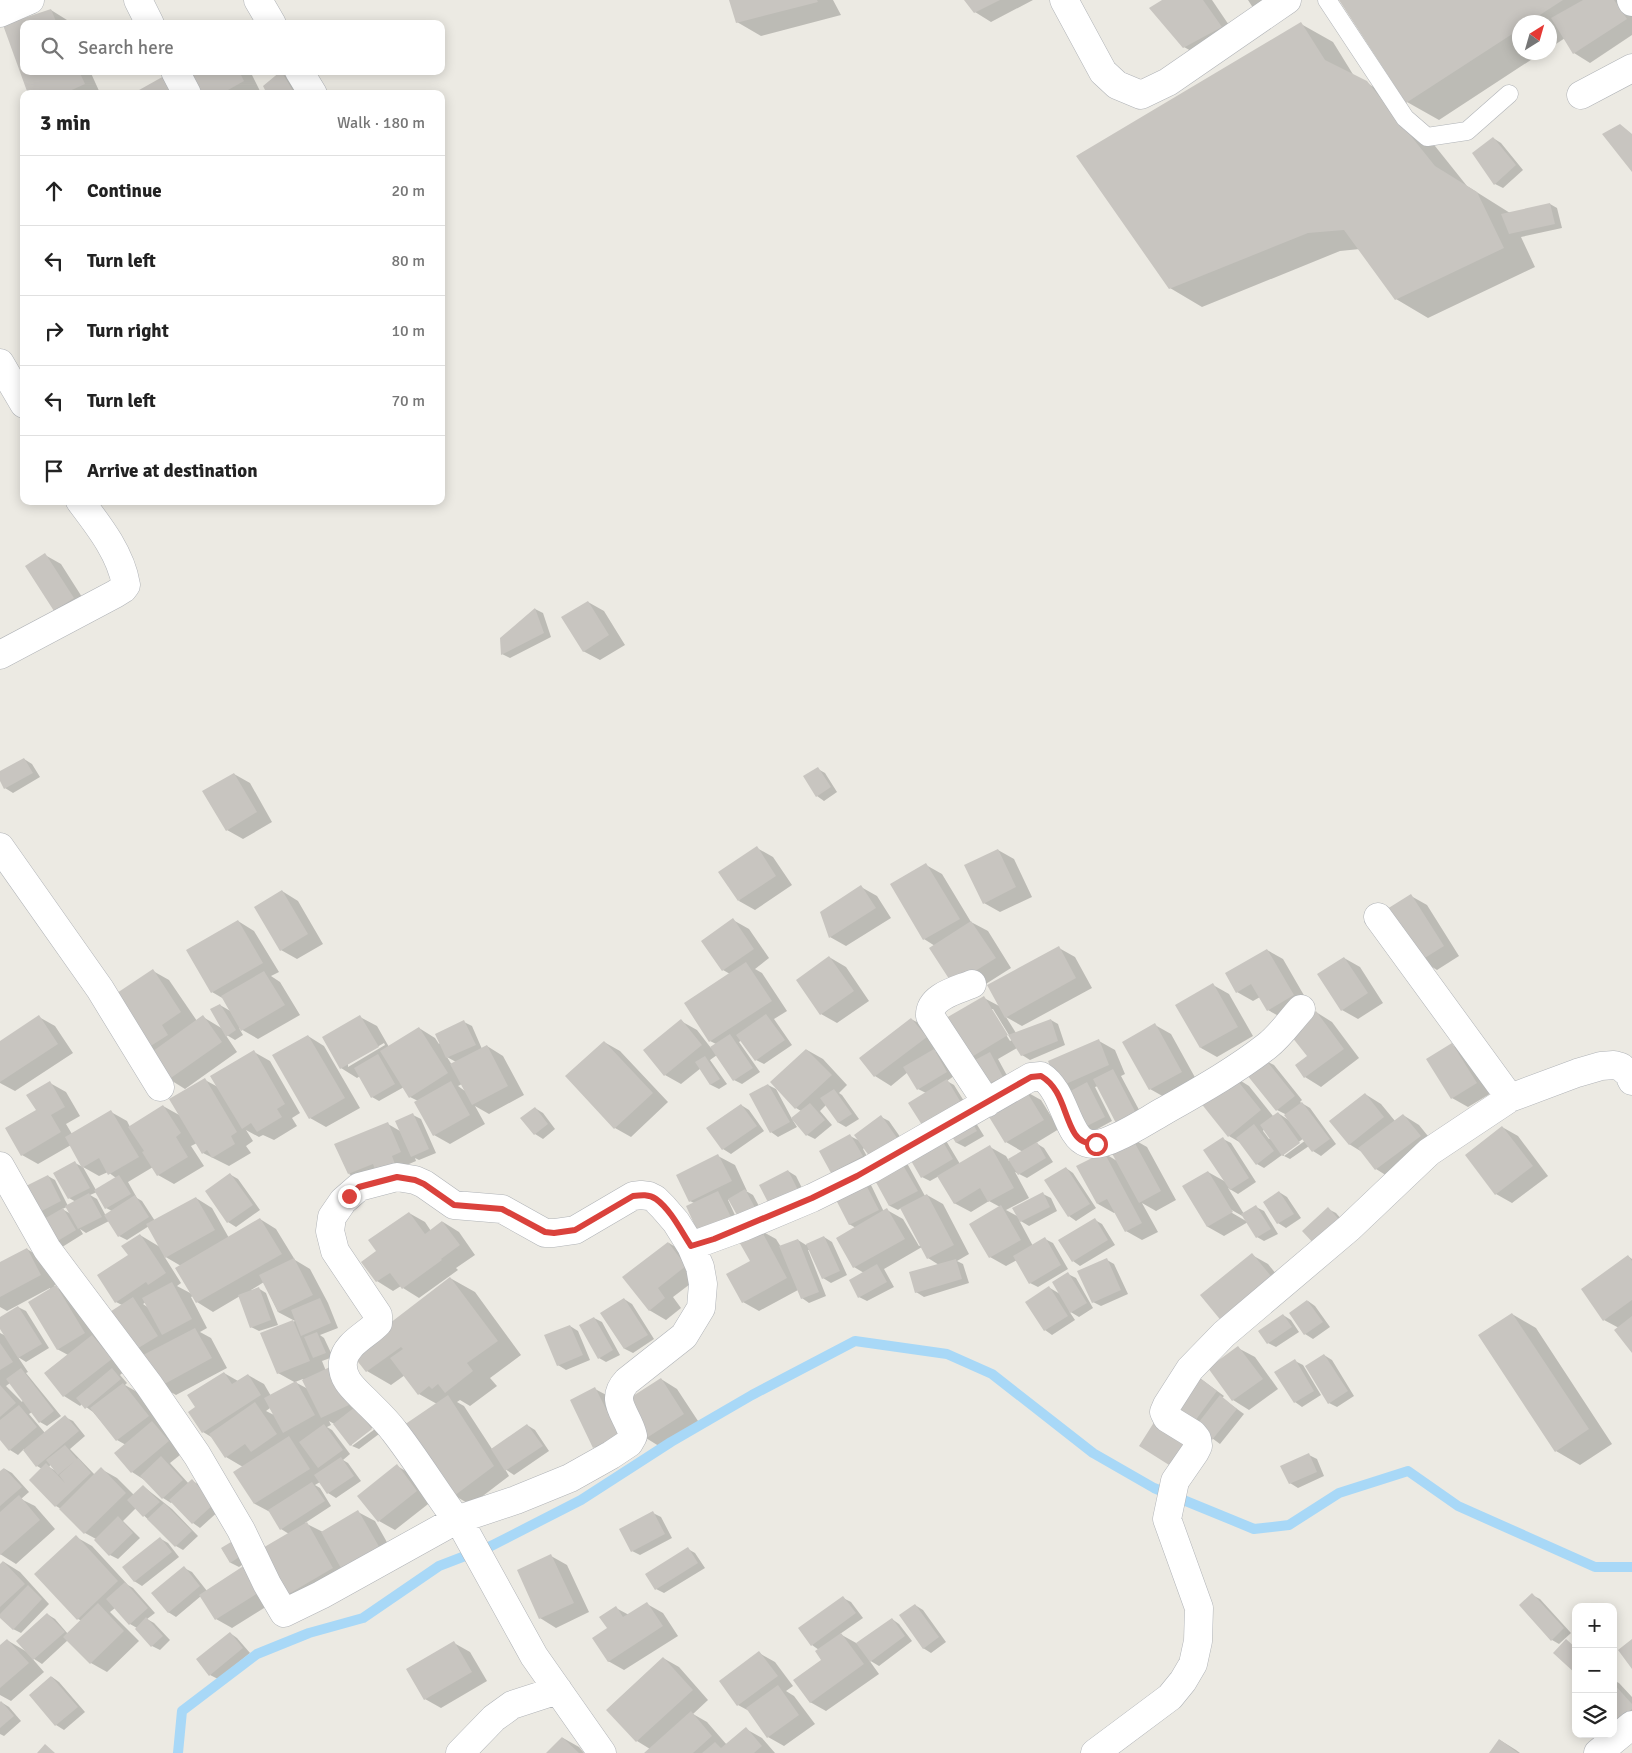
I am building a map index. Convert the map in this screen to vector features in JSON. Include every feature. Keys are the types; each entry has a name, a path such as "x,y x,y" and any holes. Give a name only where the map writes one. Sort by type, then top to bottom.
{"street":[{"path":"0,13 30,0"},
{"path":"138,0 148,20"},
{"path":"258,0 270,20"},
{"path":"1064,0 1103,72 1117,85 1141,94 1168,82 1287,0"},
{"path":"1581,95 1632,68"},
{"path":"177,75 185,90"},
{"path":"302,75 311,90"},
{"path":"0,363 20,397"},
{"path":"0,655 114,594 126,585 123,573 106,537 83,505"},
{"path":"0,846 100,989 160,1087"},
{"path":"1378,917 1510,1098"},
{"path":"972,984 936,1000 930,1007 930,1016 987,1103"},
{"path":"691,1246 736,1230 812,1198 871,1169 1031,1077 1041,1076 1050,1083 1060,1097 1076,1136 1087,1144 1096,1144 1117,1137 1217,1080 1269,1045 1301,1009"},
{"path":"1095,1753 1170,1697 1183,1681 1193,1664 1198,1641 1199,1608 1167,1519 1175,1481 1194,1452 1198,1442 1196,1436 1167,1418 1164,1412 1190,1369 1224,1334 1349,1228 1429,1152 1510,1098 1601,1066 1614,1065 1621,1067 1628,1073 1632,1081"},
{"path":"0,1166 47,1249 149,1385 198,1455 241,1530 267,1584 284,1613 462,1527 516,1500 570,1478 629,1443 633,1436 618,1399 619,1390 627,1381 684,1336 700,1308 703,1284 700,1267 691,1246 676,1222 655,1199 641,1195 633,1196 575,1230 554,1233 545,1232 502,1209 454,1205 424,1184 415,1180 397,1177 359,1187 343,1201 332,1217 330,1231 335,1251 375,1310 378,1319 378,1323 351,1346 346,1353 343,1371 348,1382 393,1429 462,1527 534,1656 602,1753"},
{"path":"460,1753 494,1718 512,1705 558,1690"},
{"path":"1598,1753 1632,1725"}],"lane":[{"path":"1327,0 1405,118 1427,137 1466,132 1509,94"}],"building":[{"path":"729,0 817,0 818,2 736,23"},
{"path":"964,0 1000,0 974,13"},
{"path":"1162,0 1203,0 1222,27 1183,48 1149,8"},
{"path":"1339,0 1563,0 1540,15 1512,15 1512,34 1406,103"},
{"path":"1583,0 1614,0 1627,19 1573,54 1557,28 1556,15"},
{"path":"51,9 55,20 20,20 20,72 3,25"},
{"path":"1301,22 1325,60 1367,81 1435,166 1477,192 1504,248 1395,300 1344,230 1308,233 1169,289 1076,156"},
{"path":"21,75 81,75 85,84 72,90 27,90"},
{"path":"186,75 241,75 244,81 228,90 196,90"},
{"path":"276,75 283,75 293,90 265,90 263,86"},
{"path":"164,76 171,90 139,90"},
{"path":"1620,124 1632,134 1632,172 1602,134"},
{"path":"1493,137 1516,165 1494,185 1472,153"},
{"path":"1550,203 1555,224 1509,234 1501,214"},
{"path":"45,553 74,598 54,611 25,566"},
{"path":"588,601 609,635 583,652 561,617"},
{"path":"535,608 544,633 501,655 500,638"},
{"path":"24,758 33,773 4,789 0,781 0,771"},
{"path":"818,767 831,787 816,797 803,776"},
{"path":"234,773 257,812 226,831 202,791"},
{"path":"757,846 776,876 738,901 718,872"},
{"path":"998,849 1016,887 983,904 964,865"},
{"path":"926,863 960,919 923,940 890,884"},
{"path":"861,885 876,908 829,938 820,912"},
{"path":"282,890 308,934 280,951 254,907"},
{"path":"1411,894 1444,946 1420,961 1387,909"},
{"path":"733,918 754,949 722,971 701,941"},
{"path":"238,920 263,963 211,993 186,950"},
{"path":"971,921 996,958 953,985 929,948"},
{"path":"1059,946 1076,978 1005,1018 987,985"},
{"path":"1267,949 1294,995 1267,1011 1251,984 1236,993 1225,973"},
{"path":"829,956 854,991 820,1015 796,980"},
{"path":"1344,957 1368,993 1341,1011 1317,974"},
{"path":"746,962 772,1001 709,1042 684,1003"},
{"path":"153,969 181,1012 162,1025 168,1035 146,1049 111,997"},
{"path":"264,971 285,1005 241,1031 221,996"},
{"path":"1213,983 1238,1027 1200,1048 1175,1005"},
{"path":"984,996 1008,1035 970,1058 946,1018"},
{"path":"220,1004 236,1030 226,1037 210,1009"},
{"path":"1316,1011 1344,1049 1304,1078 1295,1065 1307,1056 1288,1032"},
{"path":"766,1014 785,1040 755,1061 736,1035"},
{"path":"39,1015 58,1044 0,1082 0,1041"},
{"path":"203,1015 222,1042 168,1080 149,1054"},
{"path":"360,1015 379,1047 340,1069 322,1037"},
{"path":"911,1018 927,1037 874,1077 859,1058"},
{"path":"681,1019 702,1045 664,1076 643,1050"},
{"path":"1051,1019 1058,1041 1021,1056 1008,1035"},
{"path":"464,1020 476,1045 446,1058 435,1034"},
{"path":"1155,1023 1182,1072 1149,1090 1122,1042"},
{"path":"419,1027 448,1073 409,1098 380,1051"},
{"path":"730,1034 753,1068 733,1081 710,1047"},
{"path":"308,1035 345,1098 309,1119 272,1055"},
{"path":"1099,1039 1109,1065 1059,1087 1048,1061"},
{"path":"604,1041 653,1093 614,1129 565,1076"},
{"path":"1452,1043 1477,1083 1451,1099 1426,1059"},
{"path":"487,1045 508,1086 472,1105 450,1064"},
{"path":"806,1049 832,1075 795,1109 770,1082"},
{"path":"934,1049 947,1072 917,1090 903,1067"},
{"path":"254,1050 285,1104 277,1109 282,1117 257,1132 251,1123 242,1129 210,1076"},
{"path":"990,1052 1003,1077 985,1085 973,1061"},
{"path":"378,1054 395,1084 371,1098 354,1068"},
{"path":"705,1056 720,1079 710,1085 695,1062"},
{"path":"1266,1060 1295,1096 1276,1111 1247,1075"},
{"path":"1113,1069 1138,1117 1118,1127 1093,1079"},
{"path":"1233,1075 1261,1110 1228,1137 1200,1102"},
{"path":"205,1078 237,1132 231,1136 235,1144 212,1158 207,1150 202,1154 169,1099"},
{"path":"947,1079 960,1101 922,1125 908,1103"},
{"path":"50,1081 65,1107 51,1115 61,1132 21,1156 5,1128 36,1110 26,1095"},
{"path":"451,1081 470,1115 433,1136 414,1102"},
{"path":"1087,1082 1105,1117 1083,1128 1065,1094"},
{"path":"768,1084 790,1122 770,1133 749,1094"},
{"path":"834,1089 852,1114 838,1123 820,1098"},
{"path":"1025,1089 1044,1120 1005,1143 986,1112"},
{"path":"1365,1093 1384,1117 1349,1145 1329,1121"},
{"path":"1302,1102 1330,1139 1312,1152 1284,1115"},
{"path":"810,1103 825,1120 806,1136 791,1118"},
{"path":"741,1104 757,1126 722,1150 706,1128"},
{"path":"163,1105 181,1133 176,1137 188,1157 157,1176 142,1152 144,1151 128,1127"},
{"path":"535,1107 548,1124 534,1135 520,1118"},
{"path":"111,1110 139,1157 108,1175 99,1158 82,1168 65,1137"},
{"path":"1278,1112 1300,1143 1282,1156 1260,1125"},
{"path":"413,1113 429,1149 411,1157 395,1121"},
{"path":"1403,1114 1421,1136 1375,1170 1358,1148"},
{"path":"881,1115 902,1145 875,1164 854,1135"},
{"path":"969,1117 977,1131 956,1143 947,1129"},
{"path":"388,1122 401,1152 392,1156 395,1164 376,1172 373,1164 348,1174 334,1144"},
{"path":"1254,1124 1274,1151 1256,1165 1236,1138"},
{"path":"1502,1126 1533,1166 1495,1195 1465,1155"},
{"path":"938,1133 953,1159 921,1178 906,1152"},
{"path":"850,1134 863,1156 831,1173 819,1151"},
{"path":"1131,1136 1161,1191 1139,1203 1109,1148"},
{"path":"1223,1137 1249,1178 1230,1190 1203,1150"},
{"path":"1037,1142 1046,1158 1018,1175 1008,1159"},
{"path":"990,1145 1014,1188 988,1202 980,1188 954,1204 937,1176"},
{"path":"1104,1152 1142,1223 1125,1232 1107,1199 1097,1204 1076,1166"},
{"path":"718,1154 732,1181 689,1202 676,1175"},
{"path":"900,1160 918,1191 889,1206 872,1175"},
{"path":"75,1161 90,1188 68,1199 53,1173"},
{"path":"1066,1167 1090,1204 1068,1217 1044,1180"},
{"path":"788,1170 801,1196 772,1210 759,1185"},
{"path":"1208,1171 1233,1212 1207,1227 1182,1186"},
{"path":"230,1173 253,1205 227,1223 205,1191"},
{"path":"48,1175 61,1201 34,1215 20,1189"},
{"path":"119,1175 131,1194 105,1209 94,1190"},
{"path":"863,1179 879,1210 849,1225 833,1194"},
{"path":"745,1189 759,1215 742,1224 728,1199"},
{"path":"718,1191 733,1221 700,1237 686,1206"},
{"path":"1279,1191 1294,1214 1277,1224 1263,1202"},
{"path":"1043,1192 1050,1207 1020,1222 1012,1208"},
{"path":"89,1193 102,1217 78,1229 65,1206"},
{"path":"927,1194 954,1245 927,1259 900,1208"},
{"path":"135,1195 149,1217 118,1237 104,1215"},
{"path":"196,1197 215,1230 165,1258 146,1224"},
{"path":"1001,1205 1021,1240 989,1258 969,1224"},
{"path":"1256,1205 1271,1229 1256,1238 1241,1214"},
{"path":"1328,1207 1342,1223 1316,1246 1302,1231"},
{"path":"63,1208 76,1230 51,1245 37,1223"},
{"path":"887,1208 905,1239 853,1268 836,1238"},
{"path":"409,1212 425,1234 442,1221 460,1245 402,1289 390,1273 376,1282 361,1262 376,1251 368,1240"},
{"path":"260,1218 282,1254 196,1303 175,1268"},
{"path":"1095,1218 1108,1240 1072,1262 1058,1240"},
{"path":"760,1228 787,1278 742,1303 726,1274 750,1261 738,1240"},
{"path":"140,1234 166,1273 148,1285 146,1282 115,1303 97,1275 128,1255 121,1246"},
{"path":"824,1236 840,1271 822,1279 806,1244"},
{"path":"1045,1237 1061,1265 1029,1284 1013,1256"},
{"path":"798,1239 819,1292 801,1299 779,1246"},
{"path":"668,1242 686,1266 658,1288 665,1298 649,1311 622,1277"},
{"path":"27,1248 41,1275 0,1297 0,1262"},
{"path":"1252,1253 1275,1281 1223,1323 1200,1295"},
{"path":"1628,1255 1632,1261 1632,1300 1603,1321 1581,1289"},
{"path":"294,1258 313,1295 278,1312 259,1275"},
{"path":"1107,1258 1121,1290 1092,1303 1077,1271"},
{"path":"956,1259 962,1279 915,1293 909,1272"},
{"path":"877,1264 887,1282 858,1298 849,1280"},
{"path":"1068,1272 1087,1303 1070,1313 1052,1282"},
{"path":"450,1277 498,1341 467,1363 473,1371 445,1393 438,1384 432,1389 429,1386 418,1395 390,1358 403,1349 401,1347 366,1372 351,1353"},
{"path":"172,1282 192,1319 162,1335 142,1298"},
{"path":"56,1285 85,1333 57,1350 28,1302"},
{"path":"1049,1286 1068,1316 1044,1331 1025,1302"},
{"path":"259,1287 271,1320 250,1328 238,1295"},
{"path":"133,1297 158,1336 127,1355 102,1317"},
{"path":"320,1298 331,1323 301,1336 291,1310"},
{"path":"624,1298 648,1335 624,1349 600,1313"},
{"path":"1307,1300 1323,1322 1304,1335 1289,1313"},
{"path":"18,1306 42,1344 18,1358 0,1329 0,1317"},
{"path":"1512,1313 1589,1429 1555,1452 1478,1335"},
{"path":"1283,1314 1292,1327 1267,1344 1258,1331"},
{"path":"1632,1316 1632,1353 1614,1330"},
{"path":"594,1317 613,1350 598,1359 579,1325"},
{"path":"293,1320 310,1361 277,1374 260,1333"},
{"path":"570,1325 583,1355 557,1366 544,1335"},
{"path":"195,1328 212,1358 159,1387 143,1355"},
{"path":"317,1332 326,1353 313,1358 304,1337"},
{"path":"92,1335 112,1359 63,1397 44,1373"},
{"path":"0,1343 13,1362 0,1370"},
{"path":"1238,1346 1263,1379 1232,1401 1208,1368"},
{"path":"1324,1354 1348,1391 1328,1404 1305,1366"},
{"path":"1295,1359 1314,1391 1294,1403 1274,1372"},
{"path":"330,1367 349,1405 321,1418 302,1380"},
{"path":"21,1368 54,1411 39,1423 6,1379"},
{"path":"112,1368 121,1379 85,1409 76,1398"},
{"path":"224,1372 232,1384 248,1374 261,1395 202,1433 188,1412 195,1407 187,1395"},
{"path":"661,1378 684,1414 645,1439 622,1403"},
{"path":"1200,1378 1217,1391 1192,1425 1174,1411"},
{"path":"296,1381 315,1415 283,1433 264,1398"},
{"path":"123,1383 149,1416 116,1441 90,1408"},
{"path":"0,1385 16,1403 0,1417"},
{"path":"595,1387 619,1435 593,1448 570,1400"},
{"path":"448,1395 494,1466 454,1496 404,1425"},
{"path":"1220,1395 1237,1409 1212,1440 1195,1427"},
{"path":"255,1402 277,1434 251,1452 245,1444 225,1458 209,1434"},
{"path":"19,1405 37,1427 9,1451 0,1440 0,1420"},
{"path":"355,1407 372,1429 350,1446 333,1424"},
{"path":"65,1415 79,1431 36,1467 23,1450"},
{"path":"1158,1416 1196,1440 1177,1470 1139,1446"},
{"path":"152,1421 169,1441 131,1473 114,1453"},
{"path":"324,1424 343,1450 318,1468 299,1442"},
{"path":"527,1424 543,1446 505,1471 491,1449"},
{"path":"289,1436 310,1469 254,1504 233,1472"},
{"path":"65,1445 77,1459 58,1475 46,1460"},
{"path":"1309,1453 1317,1472 1289,1484 1280,1466"},
{"path":"161,1456 183,1480 162,1499 140,1476"},
{"path":"341,1457 354,1476 327,1494 314,1475"},
{"path":"78,1458 91,1473 55,1507 29,1480 46,1463 65,1483 59,1475"},
{"path":"397,1464 417,1491 378,1522 357,1496"},
{"path":"101,1467 126,1493 84,1534 59,1509"},
{"path":"4,1468 22,1487 0,1506 0,1471"},
{"path":"192,1479 214,1504 192,1524 169,1500"},
{"path":"312,1482 325,1501 280,1530 268,1510"},
{"path":"143,1485 160,1502 143,1517 127,1500"},
{"path":"19,1495 40,1520 0,1555 0,1512"},
{"path":"164,1503 192,1531 175,1547 147,1519"},
{"path":"358,1510 381,1550 343,1572 321,1532"},
{"path":"653,1511 665,1534 631,1552 619,1529"},
{"path":"118,1516 133,1533 109,1556 94,1540"},
{"path":"307,1522 333,1568 287,1595 261,1549"},
{"path":"76,1535 118,1581 77,1620 34,1574"},
{"path":"160,1537 172,1552 134,1582 122,1567"},
{"path":"236,1539 244,1554 230,1563 221,1548"},
{"path":"688,1547 698,1563 655,1590 645,1574"},
{"path":"551,1554 574,1603 539,1619 517,1570"},
{"path":"3,1561 25,1584 0,1607 0,1564"},
{"path":"245,1565 261,1591 215,1620 199,1595"},
{"path":"184,1566 200,1586 168,1613 151,1593"},
{"path":"125,1582 148,1608 129,1625 106,1599"},
{"path":"28,1585 42,1599 13,1630 0,1618 0,1614"},
{"path":"1532,1593 1564,1628 1551,1641 1519,1605"},
{"path":"843,1596 856,1613 811,1646 798,1628"},
{"path":"647,1602 663,1626 608,1662 592,1638 607,1628 599,1617 616,1606 623,1617"},
{"path":"98,1603 124,1631 90,1664 63,1637"},
{"path":"915,1604 939,1637 923,1649 899,1615"},
{"path":"47,1613 65,1632 33,1660 16,1641"},
{"path":"146,1617 163,1636 151,1647 135,1629"},
{"path":"892,1618 905,1636 870,1662 856,1643"},
{"path":"230,1632 243,1648 209,1676 196,1659"},
{"path":"841,1633 864,1664 810,1703 793,1680 821,1660 815,1651"},
{"path":"7,1639 29,1663 0,1688 0,1645"},
{"path":"1566,1639 1572,1644 1572,1670 1553,1653"},
{"path":"1632,1639 1632,1669 1618,1650"},
{"path":"454,1641 472,1672 424,1700 406,1669"},
{"path":"759,1651 778,1676 737,1706 719,1681"},
{"path":"663,1657 693,1690 636,1742 606,1710"},
{"path":"51,1676 78,1707 55,1726 29,1695"},
{"path":"778,1685 799,1715 767,1738 746,1708"},
{"path":"1617,1687 1632,1704 1632,1709 1617,1722"},
{"path":"0,1702 14,1716 0,1728"},
{"path":"691,1711 712,1736 693,1753 644,1753"},
{"path":"746,1727 762,1746 754,1753 702,1753 715,1742 721,1748"},
{"path":"562,1737 579,1753 546,1753"},
{"path":"1499,1739 1518,1753 1489,1753"},
{"path":"45,1744 55,1753 37,1753"}],"waterway":[{"path":"178,1753 182,1711 257,1654 309,1633 363,1618 439,1566 491,1546 581,1500 671,1442 752,1395 855,1341 947,1354 992,1374 1093,1453 1154,1488 1254,1529 1289,1525 1339,1493 1408,1471 1458,1506 1595,1567 1632,1567"}],"route":[{"path":"349,1196 359,1187 397,1177 415,1180 449,1200 454,1205 502,1209 545,1232 554,1233 575,1230 633,1196 649,1196 655,1199 676,1222 691,1246 714,1239 812,1198 857,1176 1031,1077 1041,1076 1050,1083 1060,1097 1076,1136 1087,1144 1096,1144"}]}
